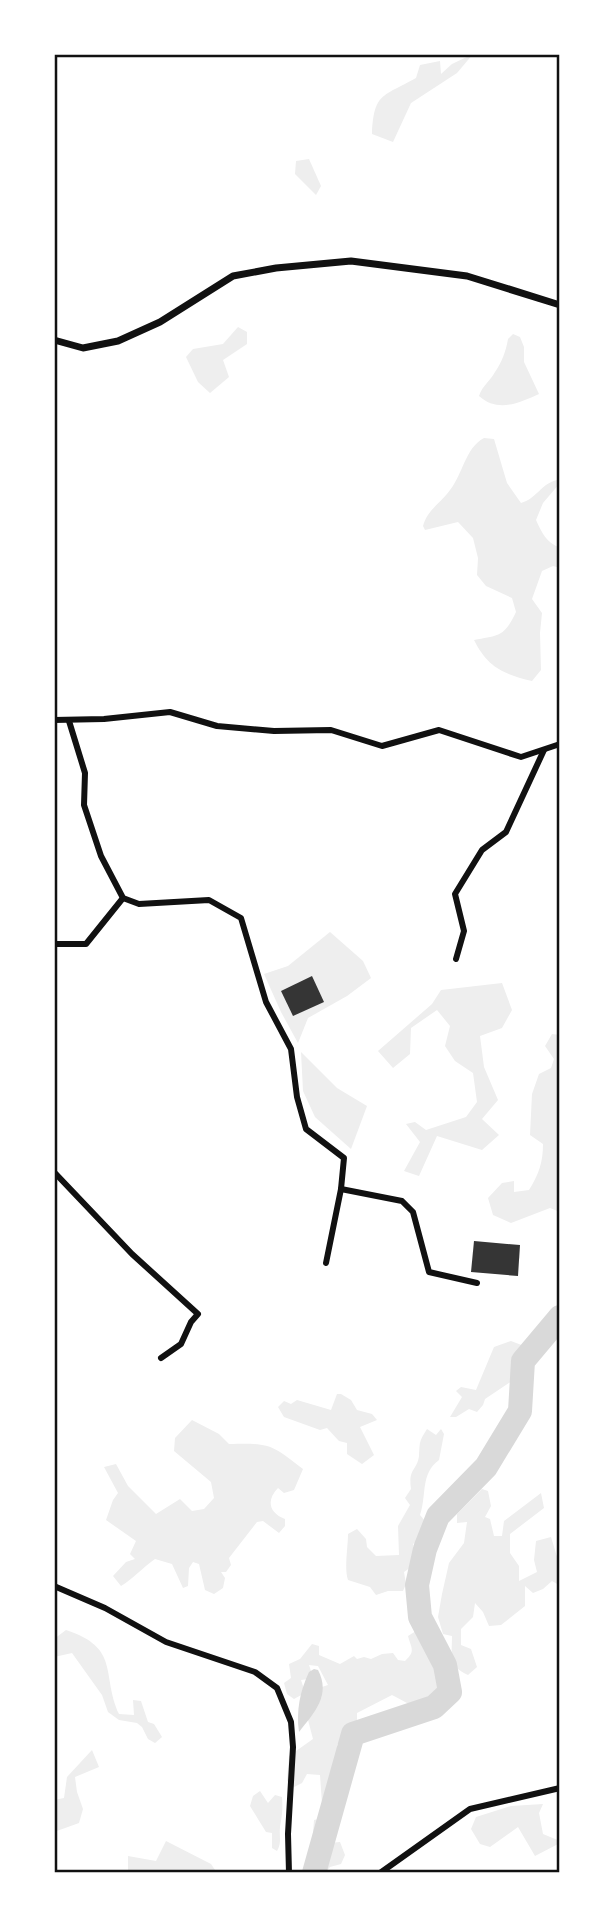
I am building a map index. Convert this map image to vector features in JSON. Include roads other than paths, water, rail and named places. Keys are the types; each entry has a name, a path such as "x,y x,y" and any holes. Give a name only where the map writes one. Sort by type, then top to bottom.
{"street":[{"path":"54,340 83,348 118,341 160,322 233,276 276,268 351,261 467,276 560,306"},
{"path":"54,720 170,712 217,726 274,731 331,730 382,746 439,730 521,757 560,744"},
{"path":"69,721 85,773 84,805 101,856 123,898 139,904 209,900 241,918 265,1002 292,1049 297,1097 306,1129 344,1158 341,1189 326,1262"},
{"path":"456,959 464,931 455,894 482,850 506,832 544,749"},
{"path":"54,944 86,944 123,898"},
{"path":"54,1172 132,1254 198,1314 191,1322 181,1344 160,1359"},
{"path":"341,1189 402,1201 413,1212 429,1272 477,1283"},
{"path":"54,1586 105,1608 166,1642 256,1672 277,1688 291,1722 293,1747 288,1834 289,1873"},
{"path":"380,1873 470,1809 560,1788"}],"waterway":[{"path":"314,1873 353,1734 434,1707 450,1692 445,1665 420,1617 417,1585 425,1549 438,1516 486,1467 520,1411 523,1361 560,1317"}]}
